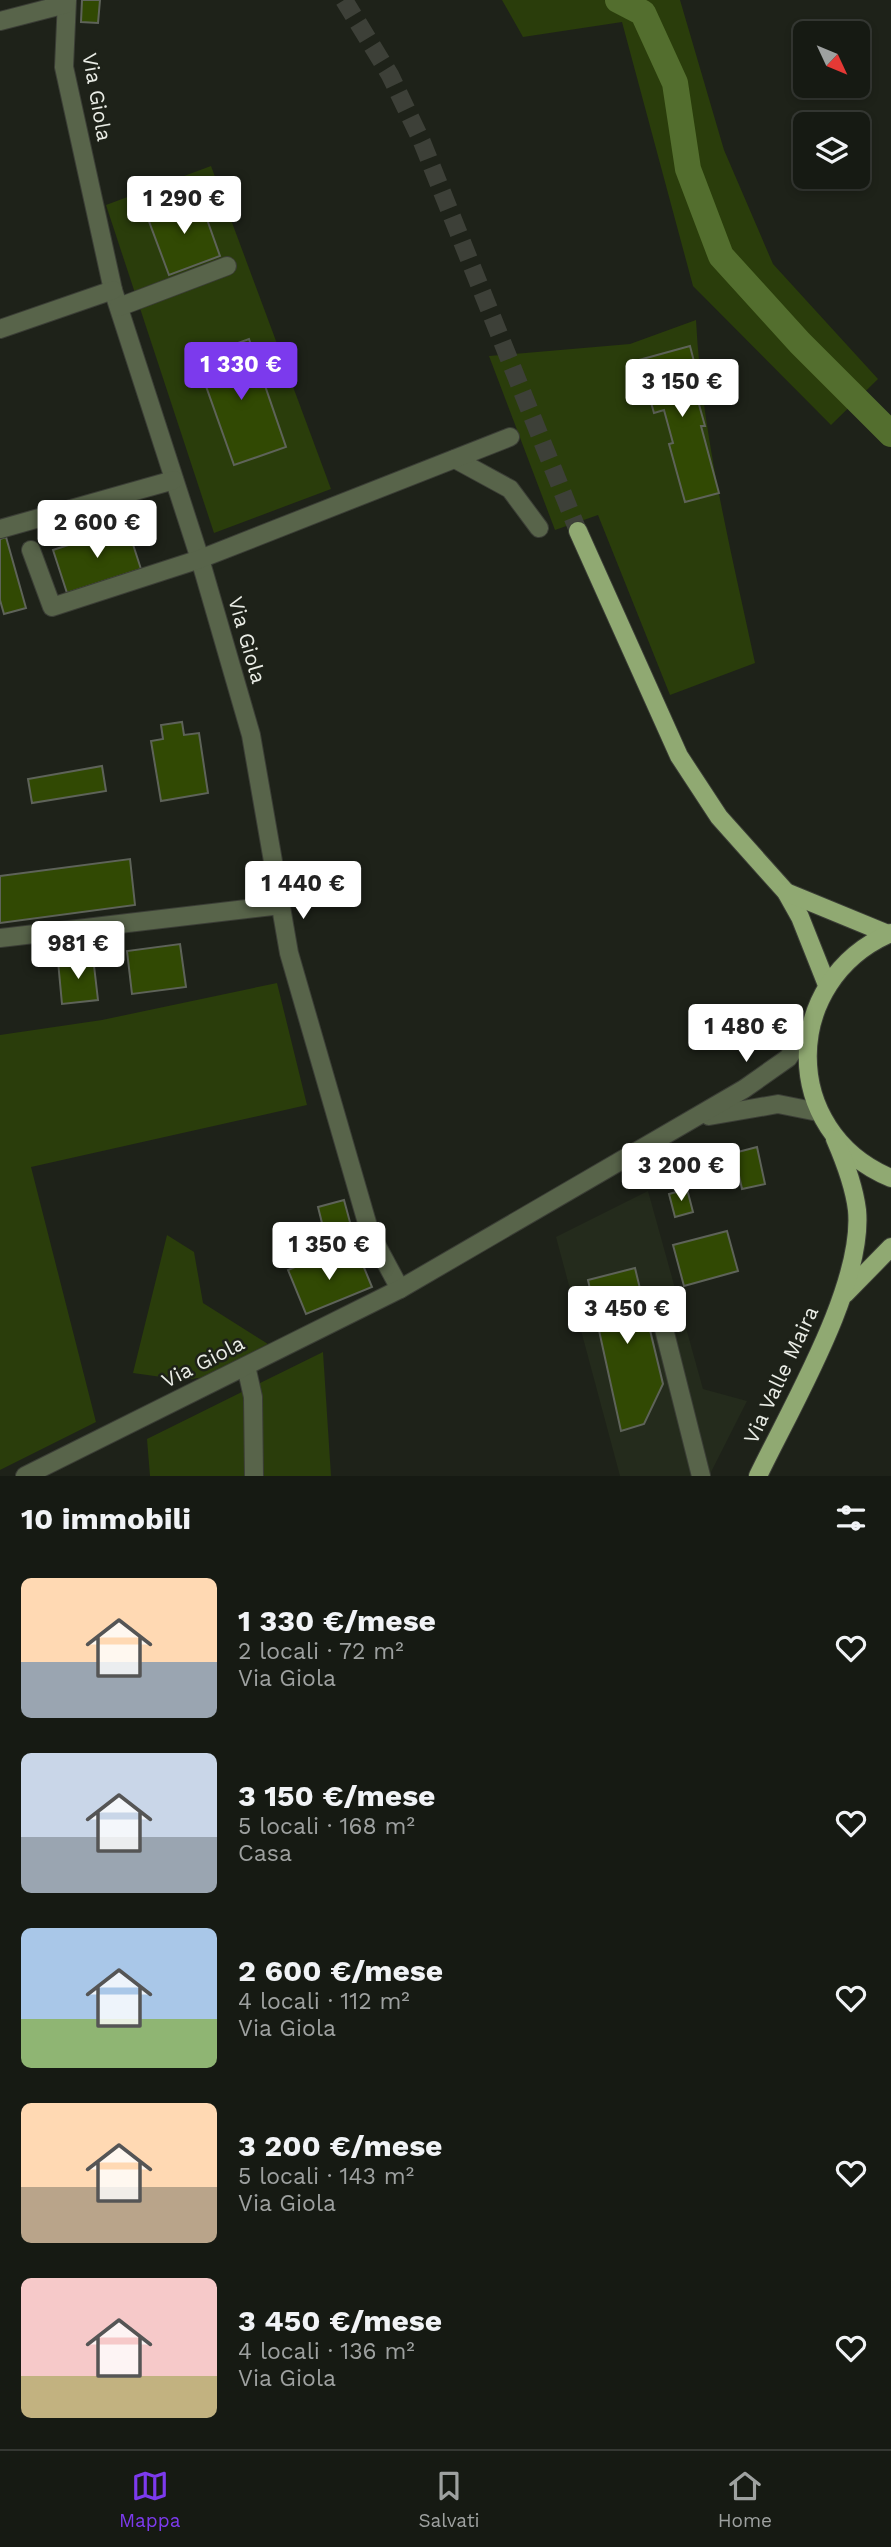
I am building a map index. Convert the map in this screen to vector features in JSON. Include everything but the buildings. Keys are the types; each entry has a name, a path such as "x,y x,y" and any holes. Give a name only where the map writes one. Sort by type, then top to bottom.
{"main road":[{"path":"578,531 678,756 719,817 786,892 800,917 827,985"},
{"path":"786,892 890,934"},
{"path":"890,934 853,955 827,985 809,1028 807,1070 818,1112 835,1139 869,1169 891,1178"},
{"name":"Via Valle Maira","path":"758,1476 845,1294 855,1244 857,1212 850,1176 835,1139"},
{"name":"Via Valle Maira","path":"845,1294 891,1247"}],"street":[{"path":"0,20 66,2"},
{"name":"Via Giola","path":"66,2 64,67 116,299 200,559 251,735 289,953 370,1233 400,1289"},
{"path":"0,329 116,299 227,266"},
{"path":"31,550 52,607 200,559 510,437"},
{"path":"455,459 510,489 540,528"},
{"path":"0,529 174,480"},
{"path":"0,938 281,905"},
{"name":"Via Giola","path":"25,1476 400,1289 699,1118 788,1058 809,1028"},
{"path":"699,1118 778,1104 818,1112"},
{"path":"664,1329 701,1476"},
{"path":"246,1366 253,1397 254,1476"}],"shaded area":[{"path":"648,1191 703,1389 747,1401 709,1476 620,1476 556,1237"}],"green space":[{"path":"502,0 680,0 724,150 773,264 878,379 831,425 693,286 622,22 523,37"},
{"path":"211,166 331,489 214,533 106,205"},
{"path":"696,320 711,450 755,663 670,695 598,515 555,530 489,356 630,344"},
{"path":"277,983 307,1105 31,1167 96,1422 0,1470 0,1035 102,1020"},
{"path":"167,1235 194,1252 203,1303 268,1344 206,1377 183,1380 133,1373"},
{"path":"323,1352 331,1476 150,1476 147,1439"}],"waterway":[{"path":"618,0 643,13 675,83 688,169 721,256 800,343 891,434"}],"tunnel":[{"path":"344,0 390,75 422,142 578,531"}]}
